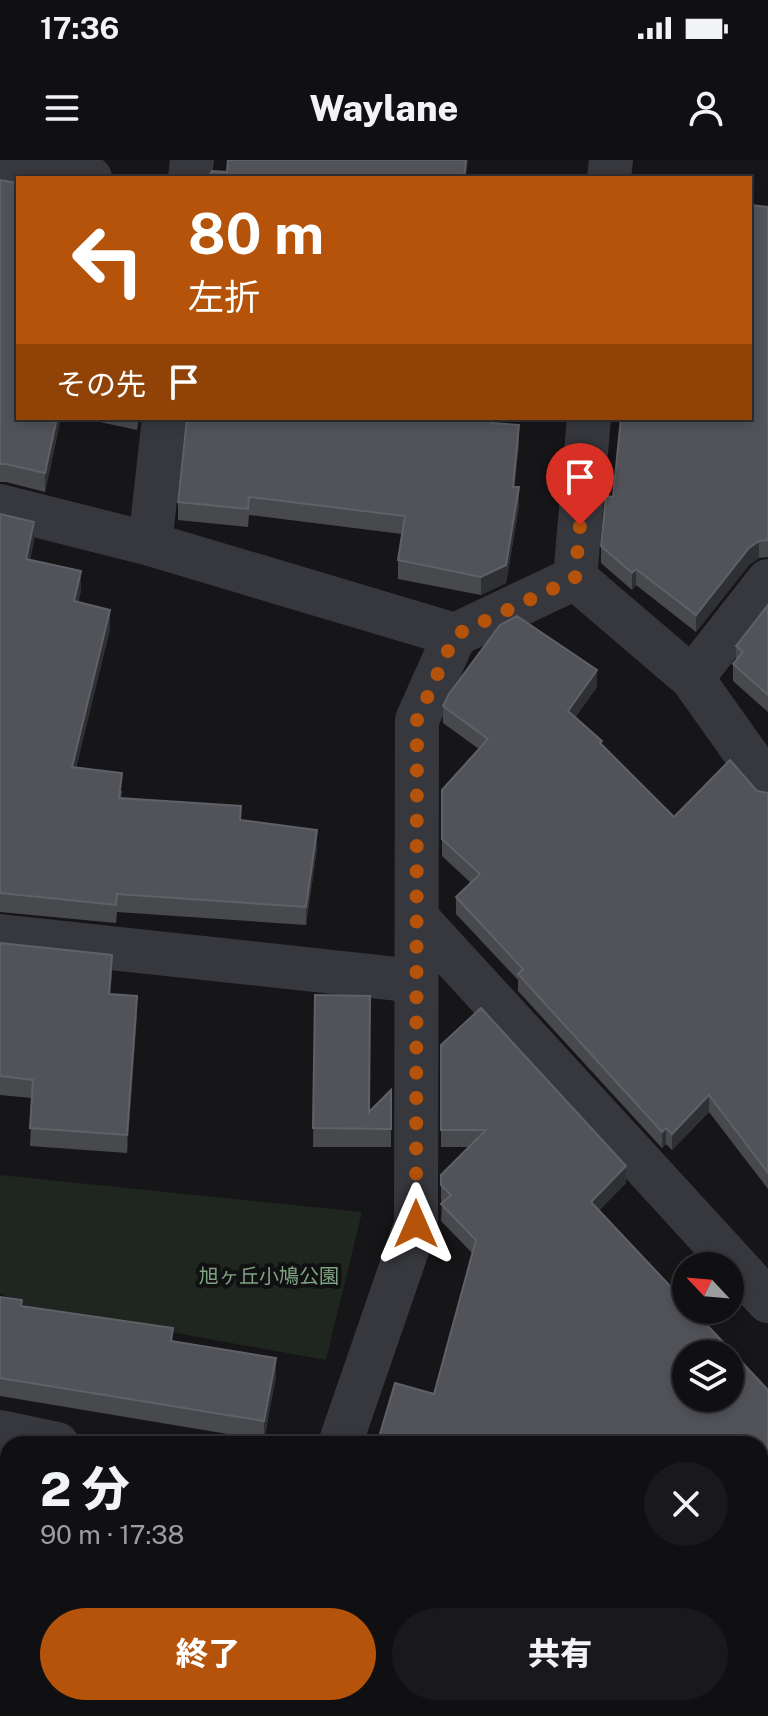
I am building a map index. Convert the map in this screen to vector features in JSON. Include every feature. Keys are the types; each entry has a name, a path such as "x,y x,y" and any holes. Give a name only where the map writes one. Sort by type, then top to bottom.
{"street":[{"path":"0,167 74,176"},
{"path":"150,544 164,420"},
{"path":"575,578 589,420"},
{"path":"0,506 150,544 455,635"},
{"path":"343,1436 416,1224 417,720 455,635 575,578"},
{"path":"575,578 692,678 768,785"},
{"path":"692,678 768,581"},
{"path":"417,918 768,1301"},
{"path":"0,936 416,981"}],"green space":[{"name":"旭ヶ丘小鳩公園","path":"0,1175 362,1212 326,1360 26,1306 0,1293"}],"building":[{"path":"228,160 466,160 464,176 209,176 212,171 227,172"},
{"path":"0,180 16,183 16,420 57,420 45,473 0,464"},
{"path":"752,205 768,207 768,540 759,541 749,548 696,615 636,569 632,573 601,546 606,496 613,497 621,420 752,420"},
{"path":"187,420 492,420 492,423 519,425 513,487 519,487 506,565 481,577 398,560 405,516 249,497 248,509 178,502"},
{"path":"0,514 34,522 26,559 81,571 74,601 110,610 72,767 122,773 119,798 241,806 240,820 317,830 306,907 117,894 116,905 0,893"},
{"path":"768,605 768,695 733,664 743,652 736,646"},
{"path":"517,616 597,670 568,711 602,741 600,743 674,817 730,760 757,791 768,793 768,1173 709,1095 672,1134 666,1128 662,1132 518,974 523,969 456,897 480,874 442,839 442,790 488,739 443,706 500,625"},
{"path":"0,943 112,955 109,994 137,996 127,1135 30,1128 33,1080 0,1076"},
{"path":"315,995 370,996 369,1112 391,1090 391,1129 313,1128"},
{"path":"481,1008 626,1166 591,1202 672,1288 672,1324 706,1324 721,1340 672,1340 672,1412 744,1412 744,1364 768,1390 768,1436 379,1436 395,1383 434,1394 476,1240 441,1204 451,1195 441,1185 441,1175 486,1130 441,1130 441,1045"},
{"path":"0,1297 22,1300 21,1306 173,1328 171,1341 276,1358 264,1421 0,1378"}],"route":[{"path":"416,1224 417,720 455,635 575,578 580,525"}]}
